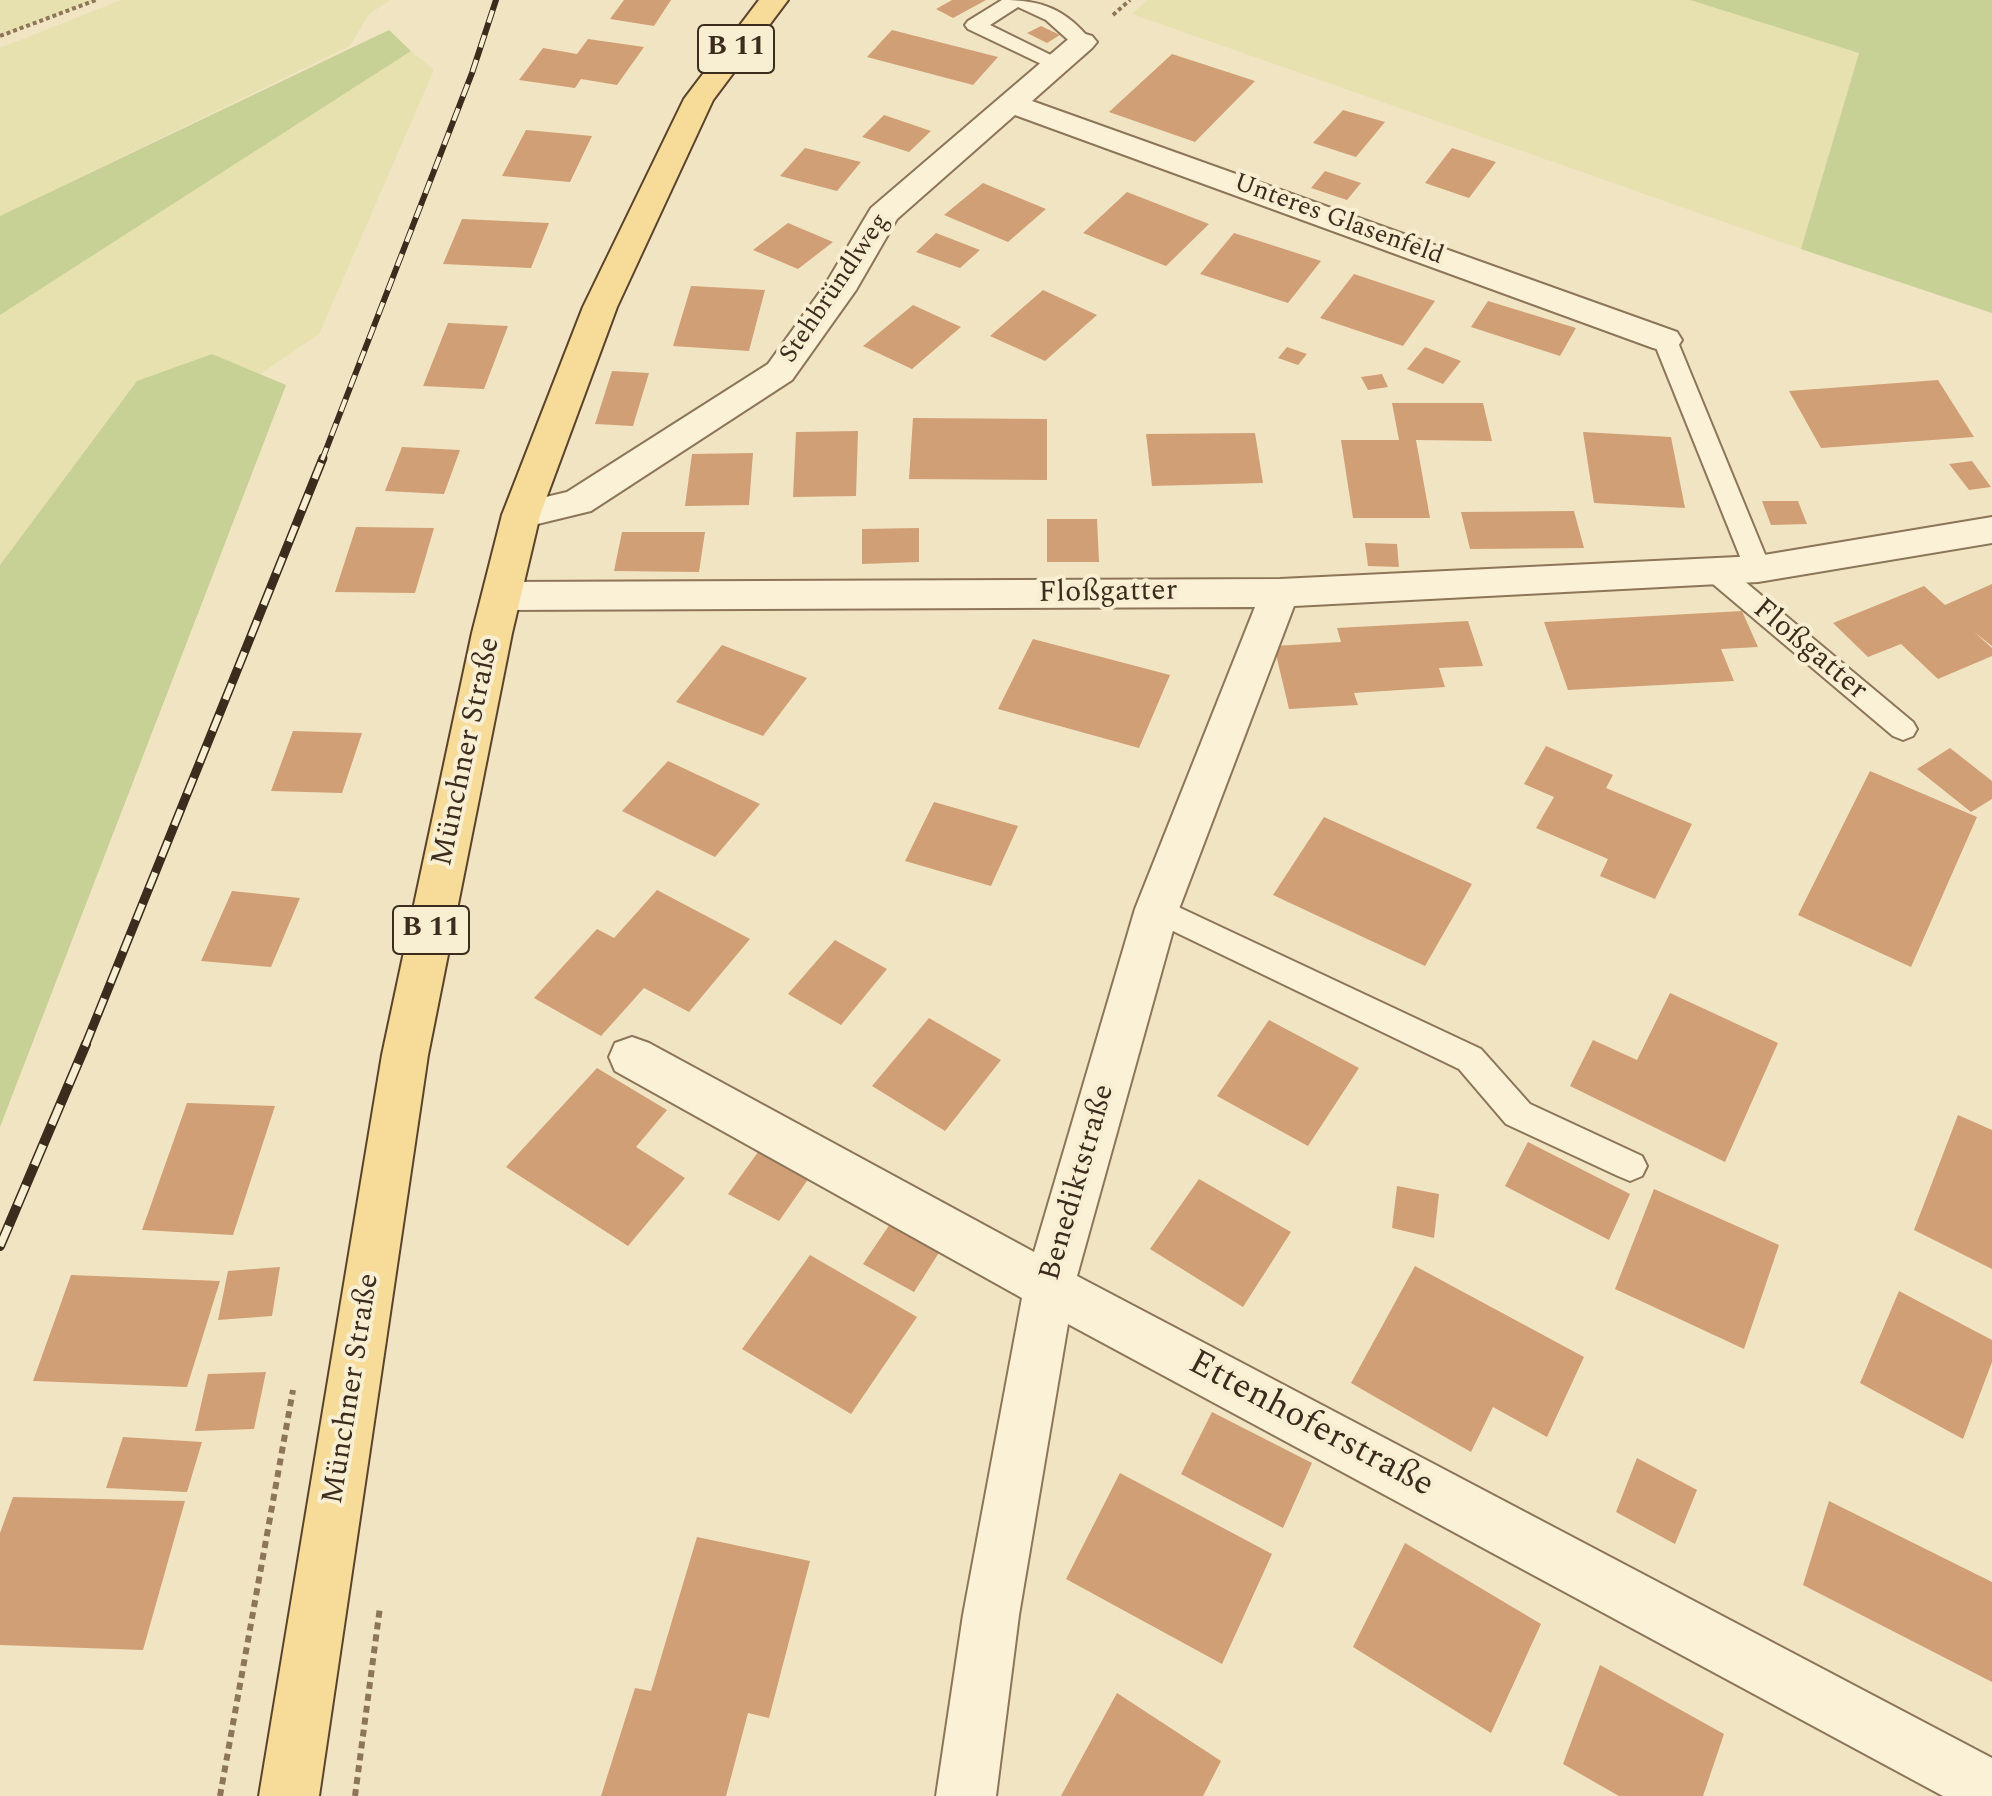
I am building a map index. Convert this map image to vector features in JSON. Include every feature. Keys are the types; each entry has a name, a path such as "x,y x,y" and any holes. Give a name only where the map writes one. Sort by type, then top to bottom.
{"main road":[{"name":"Münchner Straße","path":"289,1796 405,1055 501,596 521,515 600,307 699,99 774,0"}],"street":[{"name":"Stehbründlweg","path":"521,515 578,502 780,372 839,290 877,230 882,215 1082,42"},
{"name":"Unteres Glasenfeld","path":"1010,103 1665,340"},
{"name":"Floßgatter","path":"501,596 1280,593 1758,569 1992,530"},
{"name":"Benediktstraße","path":"966,1796 991,1615 1049,1287 1157,909 1280,593"},
{"name":"Ettenhoferstraße","path":"632,1057 1049,1287 1992,1790"}],"lane":[{"path":"1054,64 975,25 1018,0 1053,16 1082,42"},
{"name":"Floßgatter","path":"1665,340 1758,569"},
{"name":"Floßgatter","path":"1716,572 1903,729"},
{"path":"1157,909 1470,1059 1518,1114 1630,1166"}],"path":[{"path":"0,36 96,0"},
{"path":"355,1796 381,1606"}],"shaded area":[{"path":"0,0 96,0 0,36"},
{"path":"121,0 390,0 368,15 350,46 0,216 0,48"},
{"path":"1147,0 1690,0 1859,53 1801,249 1132,14"},
{"path":"411,51 434,70 319,334 260,374 212,354 137,381 0,565 0,315"}],"green space":[{"path":"1690,0 1992,0 1992,313 1801,249 1859,53"},
{"path":"389,30 411,51 0,315 0,216"},
{"path":"212,354 286,385 0,1127 0,565 137,381"}],"building":[{"path":"624,0 671,0 654,26 610,19"},
{"path":"952,0 986,0 953,18 936,9"},
{"path":"1041,26 1060,35 1047,43 1027,33"},
{"path":"892,30 998,57 973,85 867,57"},
{"path":"588,39 644,47 617,85 581,79 575,88 519,80 543,48 577,54"},
{"path":"1172,54 1255,81 1195,142 1109,112"},
{"path":"1343,110 1385,122 1356,157 1313,143"},
{"path":"884,115 931,131 909,152 862,137"},
{"path":"526,130 592,136 570,182 502,176"},
{"path":"805,148 861,162 837,191 780,176"},
{"path":"1452,148 1496,162 1469,198 1425,183"},
{"path":"1325,171 1361,183 1347,200 1311,188"},
{"path":"983,183 1046,209 1008,242 944,215"},
{"path":"1127,192 1209,224 1166,266 1083,233"},
{"path":"462,219 549,223 531,268 443,264"},
{"path":"788,223 833,242 798,269 753,250"},
{"path":"936,233 980,250 960,268 916,252"},
{"path":"1234,233 1321,261 1288,303 1200,274"},
{"path":"1354,274 1435,301 1403,346 1320,318"},
{"path":"691,286 765,290 749,351 673,346"},
{"path":"1043,290 1097,315 1045,361 990,336"},
{"path":"1488,301 1576,328 1560,356 1471,327"},
{"path":"913,305 961,327 912,369 863,346"},
{"path":"448,323 508,326 484,389 423,386"},
{"path":"1287,347 1307,354 1298,365 1278,358"},
{"path":"1425,347 1461,361 1443,384 1407,369"},
{"path":"612,371 649,373 633,426 595,424"},
{"path":"1382,374 1388,387 1368,390 1361,377"},
{"path":"1938,380 1974,437 1821,448 1789,391"},
{"path":"1392,403 1483,403 1492,441 1416,440 1430,518 1353,518 1341,440 1399,440"},
{"path":"913,418 1047,419 1047,480 909,479"},
{"path":"858,431 856,496 793,497 796,432"},
{"path":"1583,432 1671,437 1685,508 1594,503"},
{"path":"1255,433 1263,483 1152,486 1146,434"},
{"path":"402,447 460,450 444,494 385,491"},
{"path":"753,453 749,505 685,506 692,454"},
{"path":"1972,461 1991,487 1969,490 1949,464"},
{"path":"1762,501 1798,501 1807,524 1771,525"},
{"path":"1574,511 1584,548 1470,549 1461,512"},
{"path":"1047,519 1097,519 1099,562 1047,562"},
{"path":"356,527 434,528 415,593 335,592"},
{"path":"919,528 919,562 862,564 862,529"},
{"path":"622,532 705,532 699,572 614,571"},
{"path":"1365,543 1397,544 1399,567 1368,566"},
{"path":"1992,584 1992,646 1974,632 1992,648 1992,656 1938,679 1901,644 1868,657 1833,623 1924,586 1945,605"},
{"path":"1742,611 1758,647 1721,649 1734,681 1568,690 1544,622"},
{"path":"1468,621 1483,666 1439,668 1445,687 1354,693 1358,705 1289,709 1274,646 1341,642 1337,628"},
{"path":"1033,639 1170,675 1139,748 998,709"},
{"path":"722,645 807,678 763,736 676,702"},
{"path":"293,731 362,733 342,793 271,791"},
{"path":"1546,746 1613,775 1606,788 1692,824 1655,899 1600,876 1608,859 1536,828 1554,797 1524,784"},
{"path":"1950,748 1992,781 1992,799 1971,812 1917,769"},
{"path":"668,761 760,804 715,857 622,811"},
{"path":"1870,771 1977,817 1911,967 1798,915"},
{"path":"934,802 1018,826 991,886 905,861"},
{"path":"1324,817 1472,884 1425,966 1273,895"},
{"path":"657,890 750,939 689,1012 644,988 601,1036 534,998 597,929 614,938"},
{"path":"232,891 300,898 271,967 201,961"},
{"path":"835,940 887,969 841,1025 788,994"},
{"path":"1670,993 1778,1043 1725,1162 1570,1086 1593,1040 1637,1060"},
{"path":"929,1018 1001,1060 945,1131 872,1086"},
{"path":"1269,1020 1359,1068 1308,1146 1217,1096"},
{"path":"597,1068 667,1110 636,1147 685,1178 628,1246 506,1167"},
{"path":"187,1103 275,1106 233,1235 142,1230"},
{"path":"1958,1115 1992,1130 1992,1269 1914,1230"},
{"path":"1528,1142 1630,1194 1609,1240 1505,1186"},
{"path":"758,1152 809,1178 779,1221 728,1194"},
{"path":"1199,1179 1291,1232 1243,1307 1150,1249"},
{"path":"1397,1186 1439,1194 1434,1238 1392,1228"},
{"path":"1654,1189 1779,1245 1744,1349 1615,1289"},
{"path":"892,1221 942,1248 914,1292 863,1264"},
{"path":"810,1255 917,1317 851,1414 742,1349"},
{"path":"1415,1266 1584,1357 1547,1437 1493,1407 1471,1452 1351,1383"},
{"path":"280,1267 272,1316 218,1320 228,1271"},
{"path":"71,1275 220,1281 187,1387 33,1381"},
{"path":"1899,1291 1992,1340 1992,1362 1963,1439 1860,1383"},
{"path":"266,1372 254,1429 195,1431 208,1374"},
{"path":"1212,1412 1312,1463 1283,1528 1181,1474"},
{"path":"123,1437 202,1442 187,1492 106,1488"},
{"path":"1637,1458 1697,1490 1675,1544 1616,1512"},
{"path":"1120,1473 1272,1554 1222,1664 1066,1579"},
{"path":"13,1497 185,1501 143,1650 0,1645 0,1533"},
{"path":"1829,1501 1992,1582 1992,1682 1803,1585"},
{"path":"697,1537 810,1561 769,1718 748,1713 726,1796 601,1796 635,1688 651,1691"},
{"path":"1405,1543 1541,1624 1491,1733 1353,1647"},
{"path":"1600,1665 1724,1734 1703,1796 1619,1796 1563,1764"},
{"path":"1117,1693 1221,1761 1203,1796 1061,1796"}],"railway":[{"path":"322,460 472,73 496,0"},
{"path":"85,1046 323,458"},
{"path":"0,1246 86,1044"}]}
